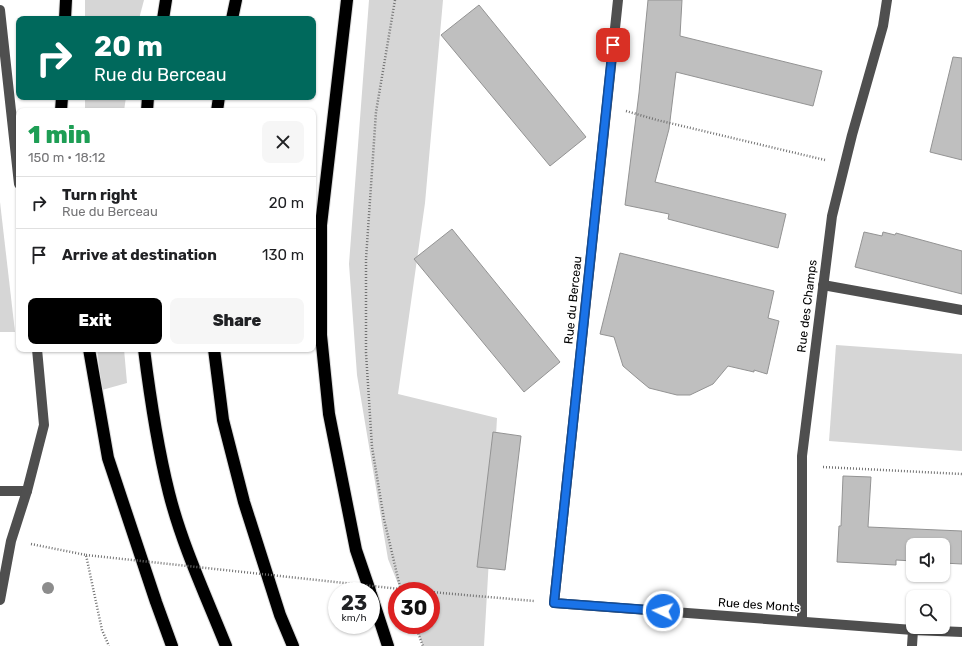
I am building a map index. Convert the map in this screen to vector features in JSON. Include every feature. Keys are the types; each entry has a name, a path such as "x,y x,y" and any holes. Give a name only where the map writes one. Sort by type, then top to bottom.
{"highway":[{"path":"66,0 66,16"},
{"path":"163,16 166,0"},
{"path":"233,16 236,0"},
{"path":"347,0 321,225 321,335 331,422 356,550 367,582"},
{"path":"89,352 108,458 172,646"},
{"path":"144,352 151,407 169,493 188,553 226,646"},
{"path":"214,352 223,420 244,502 280,615 293,646"},
{"path":"380,622 388,646"}],"street":[{"name":"Rue du Berceau","path":"554,603 618,0"},
{"name":"Rue des Champs","path":"802,621 802,456 832,216 852,135 883,26 886,0"},
{"path":"0,10 16,157"},
{"path":"823,285 962,310"},
{"path":"0,600 11,540 27,491 44,425 37,352"},
{"path":"0,491 27,491"},
{"name":"Rue des Monts","path":"554,603 906,630"},
{"name":"Rue des Monts","path":"950,632 962,632"},
{"path":"912,634 912,646"}],"path":[{"path":"395,0 376,112 366,259 366,337 372,447 384,519 398,582"},
{"path":"607,105 656,120 819,158 845,166"},
{"path":"802,466 962,474"},
{"path":"11,540 86,555 388,589"},
{"path":"86,555 102,630 109,646"},
{"path":"440,593 554,603"},
{"path":"418,634 423,646"}],"shaded area":[{"path":"85,0 144,0 140,16 85,16"},
{"path":"369,0 443,0 425,203 398,394 497,418 484,646 423,646 418,634 440,634 440,582 397,582 388,559 357,375 349,264"},
{"path":"85,100 126,100 124,108 85,108"},
{"path":"0,202 15,332 0,332"},
{"path":"836,345 962,354 962,451 829,441"},
{"path":"97,352 124,352 127,383 102,390"}],"building":[{"path":"648,0 682,0 680,36 822,71 813,106 676,72 669,129 655,182 786,214 778,248 668,219 669,214 625,205 639,93"},
{"path":"479,5 586,137 550,166 441,35"},
{"path":"953,57 962,58 962,160 930,152"},
{"path":"452,229 560,362 524,392 414,259"},
{"path":"864,232 882,236 883,232 895,235 896,233 962,251 962,294 855,267"},
{"path":"620,253 774,291 768,318 779,321 767,374 754,370 754,372 728,366 713,384 690,395 677,395 649,388 623,366 614,337 600,334"},
{"path":"493,432 521,436 505,570 477,567"},
{"path":"843,476 871,477 868,527 962,531 962,564 950,563 950,538 906,538 906,561 896,560 896,565 837,562 839,526 841,526"}],"route":[{"path":"613,45 554,603 663,611"}]}
